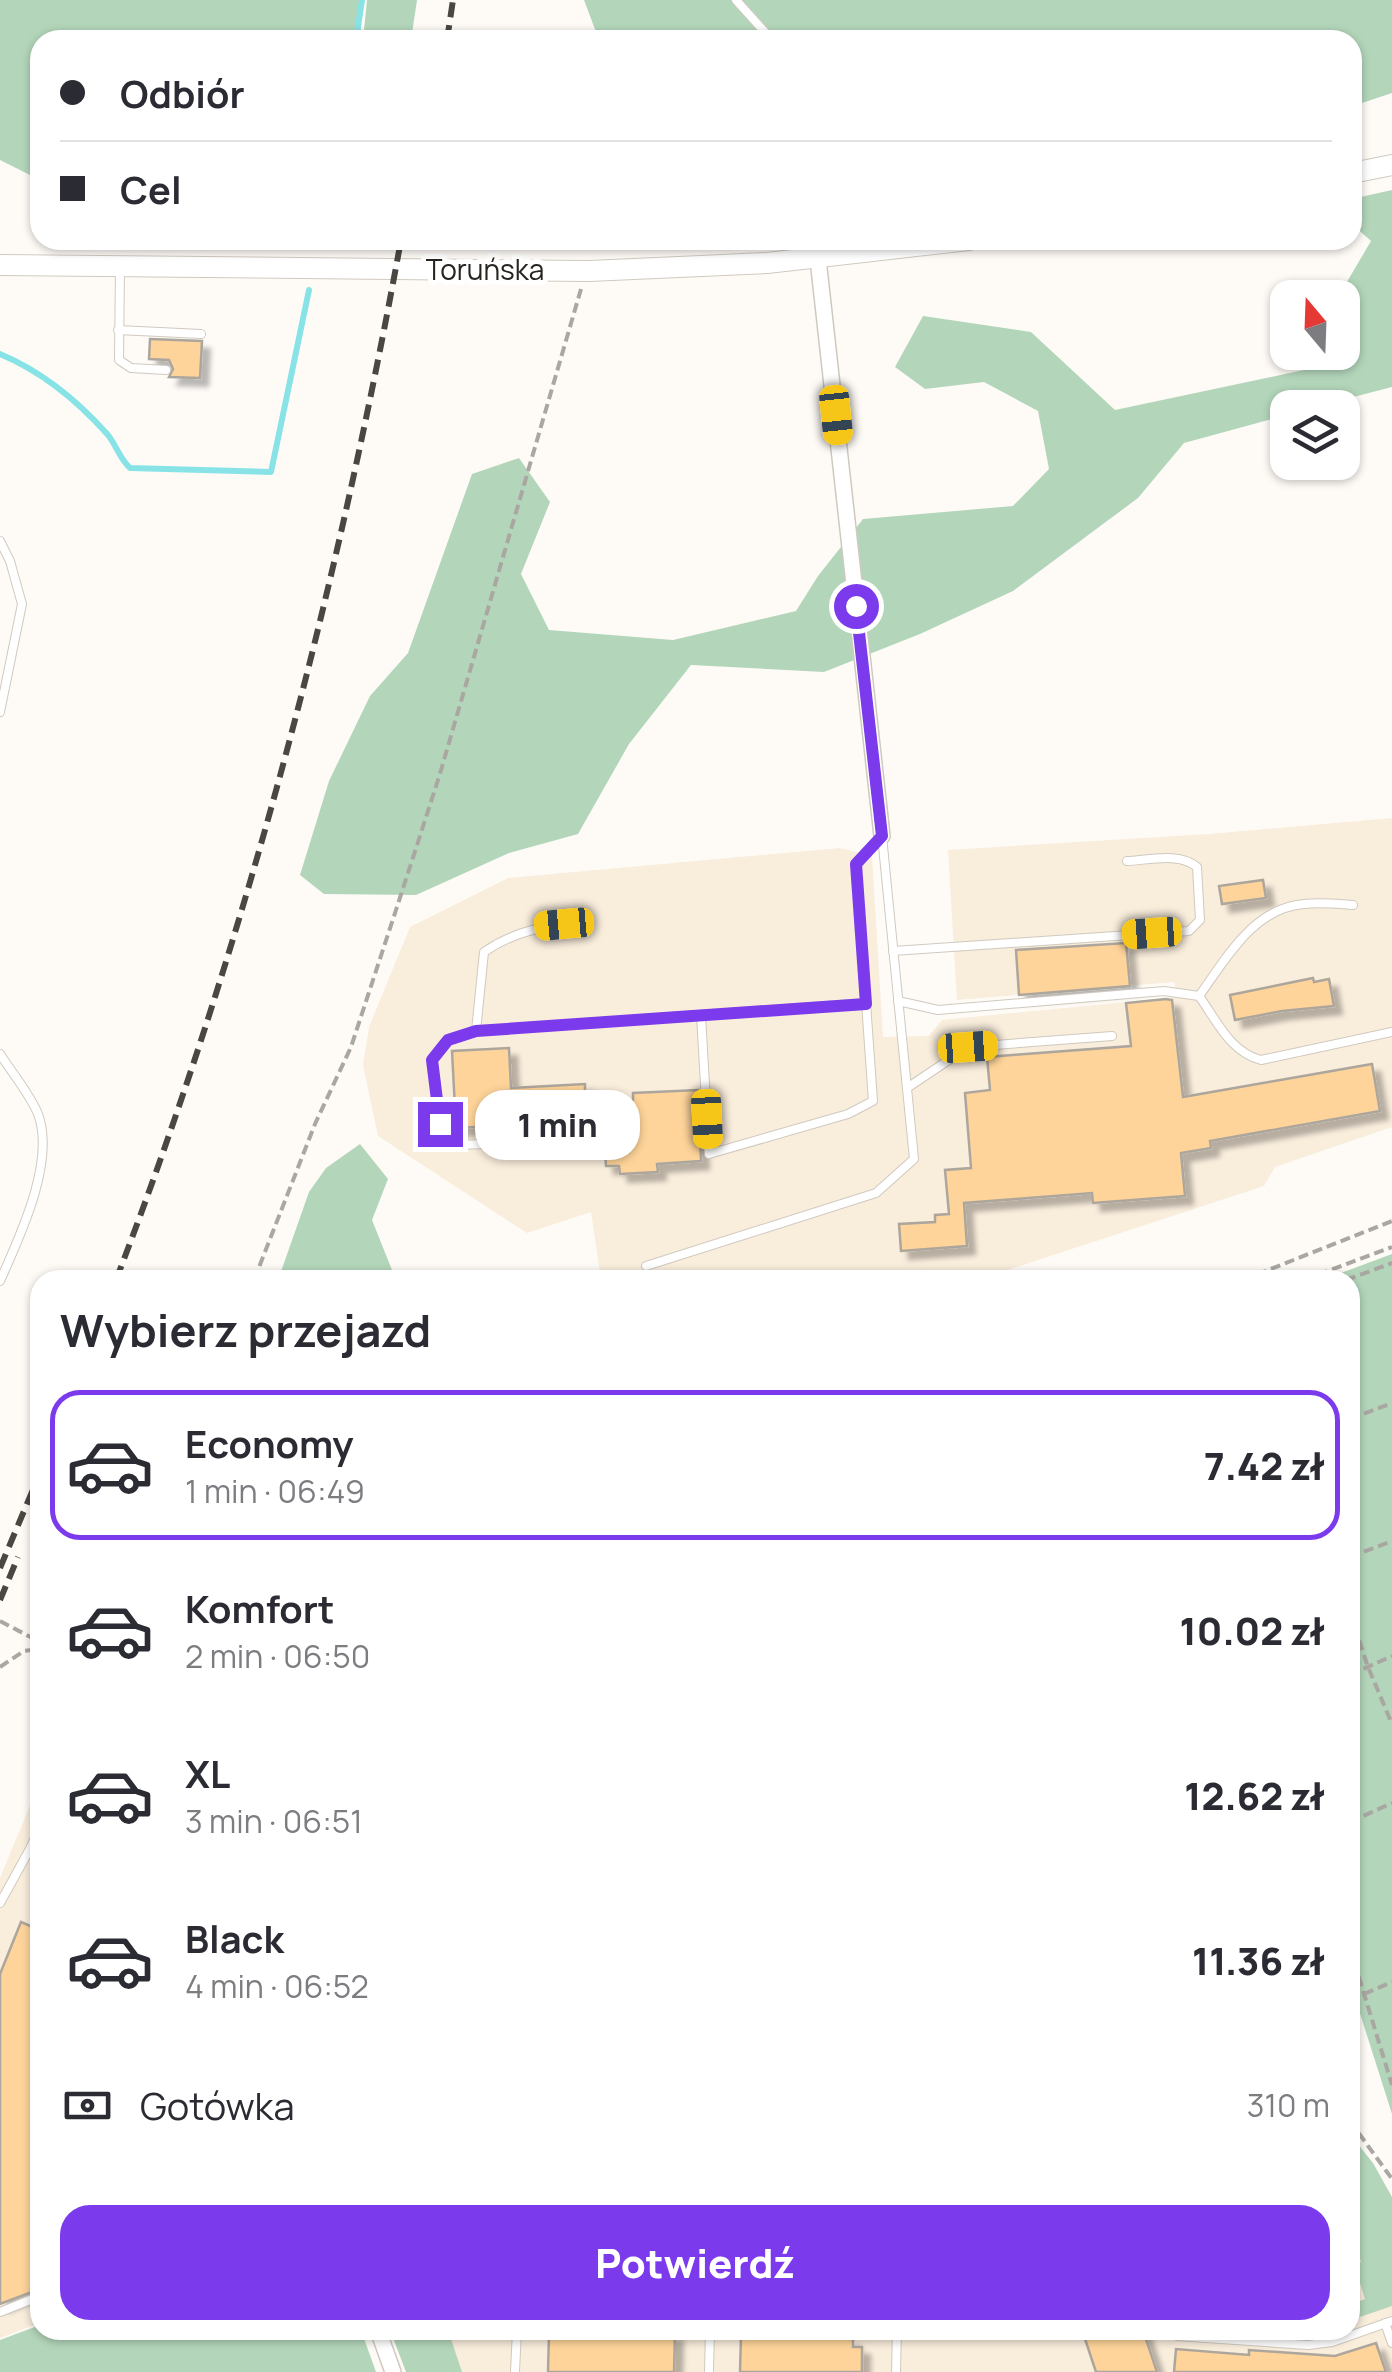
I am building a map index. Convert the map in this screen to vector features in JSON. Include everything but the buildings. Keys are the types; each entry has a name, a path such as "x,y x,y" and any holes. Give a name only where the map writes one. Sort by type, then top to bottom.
{"street":[{"path":"1362,170 1392,166"},
{"path":"824,252 882,836"},
{"name":"Toruńska","path":"0,265 585,271 824,252"},
{"path":"382,2340 394,2372"}],"lane":[{"path":"736,0 763,30"},
{"path":"120,267 120,364 166,370"},
{"path":"118,330 202,334"},
{"path":"0,542 10,561 22,604 0,712"},
{"path":"646,1266 876,1193 914,1159 882,836"},
{"path":"701,1015 709,1154 848,1114 873,1101 856,864 882,836"},
{"path":"893,950 1188,931 1195,927 1200,920 1194,862 1178,858 1127,861"},
{"path":"1199,996 1247,931 1269,915 1301,904 1353,904"},
{"path":"476,1031 484,952 503,939 544,926 586,922"},
{"path":"898,1001 938,1010 1164,991 1199,996 1235,1048 1261,1060 1392,1032"},
{"path":"584,1141 456,1145 440,1124 432,1060 448,1040 476,1031 866,1004"},
{"path":"907,1088 968,1047 1112,1036"},
{"path":"0,1054 39,1115 41,1138 38,1178 26,1222 0,1281"},
{"path":"0,1903 30,1858"},
{"path":"0,2312 30,2300"},
{"path":"1360,2332 1389,2322 1392,2344"},
{"path":"515,2372 517,2340"},
{"path":"709,2372 710,2340"},
{"path":"896,2372 897,2340"},
{"path":"1253,2340 1338,2340"}],"path":[{"path":"258,1270 351,1047 396,910 439,777 577,310 585,271"},
{"path":"1268,1270 1392,1221"},
{"path":"1331,1270 1392,1247"},
{"path":"1360,1275 1392,1263"},
{"path":"1360,1414 1392,1403"},
{"path":"1360,1553 1392,1541"},
{"path":"0,1621 30,1639"},
{"path":"1360,1643 1392,1724"},
{"path":"0,1667 30,1649"},
{"path":"1360,1671 1392,1656"},
{"path":"1360,1817 1392,1803"},
{"path":"1360,1981 1392,2086"},
{"path":"1364,1994 1392,1982"},
{"path":"1360,2135 1392,2178"}],"shaded area":[{"path":"1392,818 1392,1127 1275,1167 1264,1186 1008,1270 600,1270 591,1212 527,1233 378,1136 363,1065 369,1027 410,927 508,878 840,848 872,856 883,1037 929,1036 942,1020 1178,997 1174,982 957,1000 948,850"},
{"path":"30,1805 30,2327 0,2338 0,1878"},
{"path":"1360,2193 1392,2253 1392,2372 443,2372 432,2340 1360,2340"}],"green space":[{"path":"0,0 362,0 360,30 30,30 30,175 0,160"},
{"path":"367,0 417,0 412,30 364,30"},
{"path":"584,0 1392,0 1392,93 1362,103 1362,30 595,30"},
{"path":"1392,190 1392,387 1360,395 1360,390 1270,390 1270,420 1184,443 1138,498 1013,591 920,634 824,672 691,665 629,744 578,834 509,853 416,895 324,894 300,875 329,781 370,696 408,653 472,474 519,458 550,502 521,574 549,630 673,640 796,611 863,519 1013,506 1049,469 1038,411 984,382 925,389 895,367 923,316 1031,332 1115,410 1304,370 1360,370 1360,280 1348,280 1371,241 1362,233 1362,197"},
{"path":"360,1144 388,1179 372,1220 392,1270 282,1270 309,1192 326,1168"},
{"path":"1392,1254 1392,2114 1360,2013 1360,1270 1349,1270"},
{"path":"1360,2147 1392,2197 1392,2306 1360,2317 1360,2301 1365,2299 1360,2283"},
{"path":"30,2329 30,2340 365,2340 376,2372 0,2372 0,2340"},
{"path":"394,2340 451,2340 462,2372 406,2372"}],"waterway":[{"path":"358,30 362,0"},
{"path":"0,354 31,369 72,399 108,435 130,468 271,472 309,290"}],"railway":[{"path":"448,30 453,0"},
{"path":"120,1270 206,1026 282,767 347,504 399,250"},
{"path":"0,1568 30,1497"},
{"path":"0,1600 18,1557"}],"route":[{"path":"440,1124 432,1060 448,1040 476,1031 866,1004 856,864 882,836 856,606"}]}
